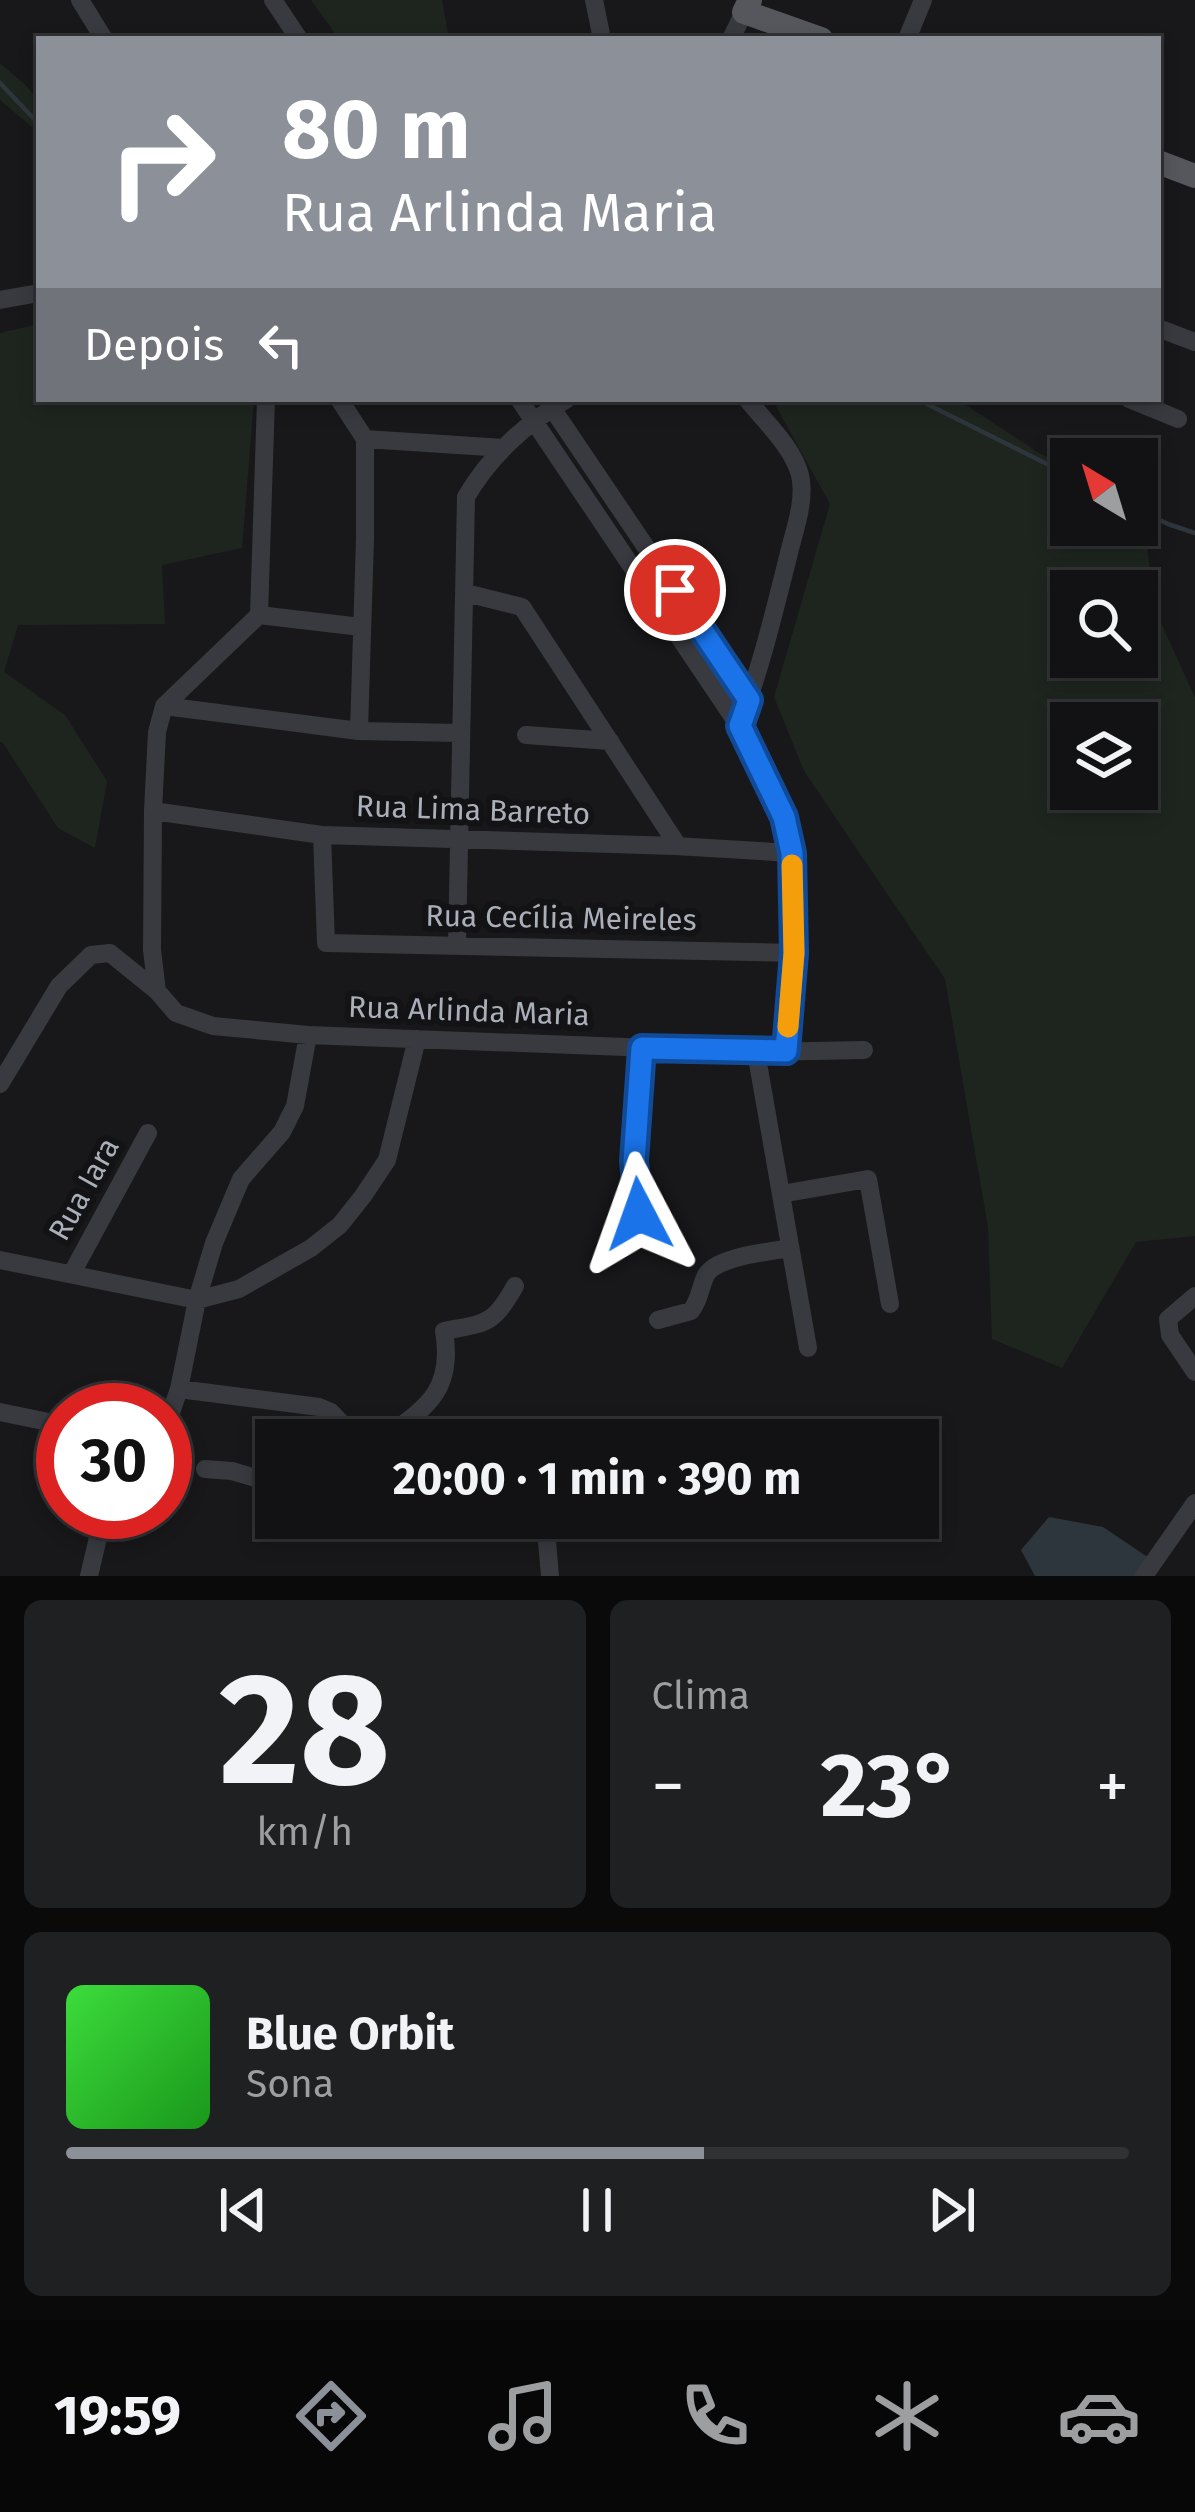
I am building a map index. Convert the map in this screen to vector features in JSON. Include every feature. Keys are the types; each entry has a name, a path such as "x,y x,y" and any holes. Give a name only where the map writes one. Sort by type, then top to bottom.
{"main road":[{"path":"747,6 814,36"},
{"path":"1161,163 1195,176"}],"street":[{"path":"80,0 102,36"},
{"path":"273,0 297,36"},
{"path":"594,0 601,36"},
{"path":"908,36 923,0"},
{"path":"732,36 747,6"},
{"path":"0,300 36,293"},
{"path":"1161,329 1195,342"},
{"path":"157,991 152,950 157,732 164,706 259,615 266,402"},
{"path":"341,402 365,439 358,731"},
{"path":"521,402 740,726 784,817 792,853 794,953 786,1051"},
{"path":"740,726 780,592 801,491 792,456 749,402"},
{"path":"1136,402 1178,419"},
{"path":"457,945 466,497 482,470 559,403 749,700"},
{"path":"365,439 504,448"},
{"path":"466,593 522,607 678,846"},
{"path":"259,615 361,627"},
{"path":"164,706 358,731 460,733"},
{"path":"526,735 610,741"},
{"name":"Rua Lima Barreto","path":"153,812 322,835 792,853"},
{"name":"Rua Cecília Meireles","path":"322,835 326,943 794,953"},
{"name":"Rua Arlinda Maria","path":"0,1084 59,986 91,955 110,952 176,1013 213,1026 308,1036 756,1052 864,1050"},
{"path":"180,1383 214,1243 241,1179 282,1132 295,1106 308,1036"},
{"path":"0,1260 197,1300 238,1288 311,1248 340,1226 387,1160 417,1039"},
{"path":"639,1214 634,1161 642,1048"},
{"path":"756,1052 808,1348"},
{"name":"Rua Iara","path":"72,1273 148,1133"},
{"path":"781,1194 868,1179 890,1304"},
{"path":"658,1320 691,1312 705,1276 717,1264 790,1248"},
{"path":"410,1419 443,1385 448,1358 444,1331 485,1324 506,1303 514,1286"},
{"path":"1195,1296 1168,1319 1170,1336 1195,1372"},
{"path":"192,1391 319,1407 338,1419"},
{"path":"0,1412 36,1419"},
{"path":"205,1469 255,1478"},
{"path":"1147,1572 1195,1503"},
{"path":"89,1576 98,1539"},
{"path":"546,1539 550,1576"}],"shaded area":[{"path":"311,0 442,0 448,36 337,36"},
{"path":"0,63 35,98 36,130 0,100"},
{"path":"36,325 36,402 254,402 242,548 162,565 165,624 18,625 4,672 65,715 107,781 95,848 58,828 0,742 0,333"},
{"path":"774,402 962,402 1050,458 1050,546 1147,546 1150,570 1050,570 1050,678 1158,678 1158,616 1195,698 1195,1236 1136,1242 1062,1368 992,1339 988,1227 945,979 804,771 774,697 830,504"},
{"path":"1049,1517 1103,1527 1149,1558 1137,1576 1035,1576 1021,1550"}],"waterway":[{"path":"0,83 36,121"},
{"path":"923,402 1050,466"},
{"path":"1158,519 1195,533"}],"slow traffic":[{"path":"788,1027 794,953 792,865"}],"route":[{"path":"639,1214 634,1161 642,1048 786,1051 794,953 792,853 784,817 740,726 749,700 675,590"}]}
